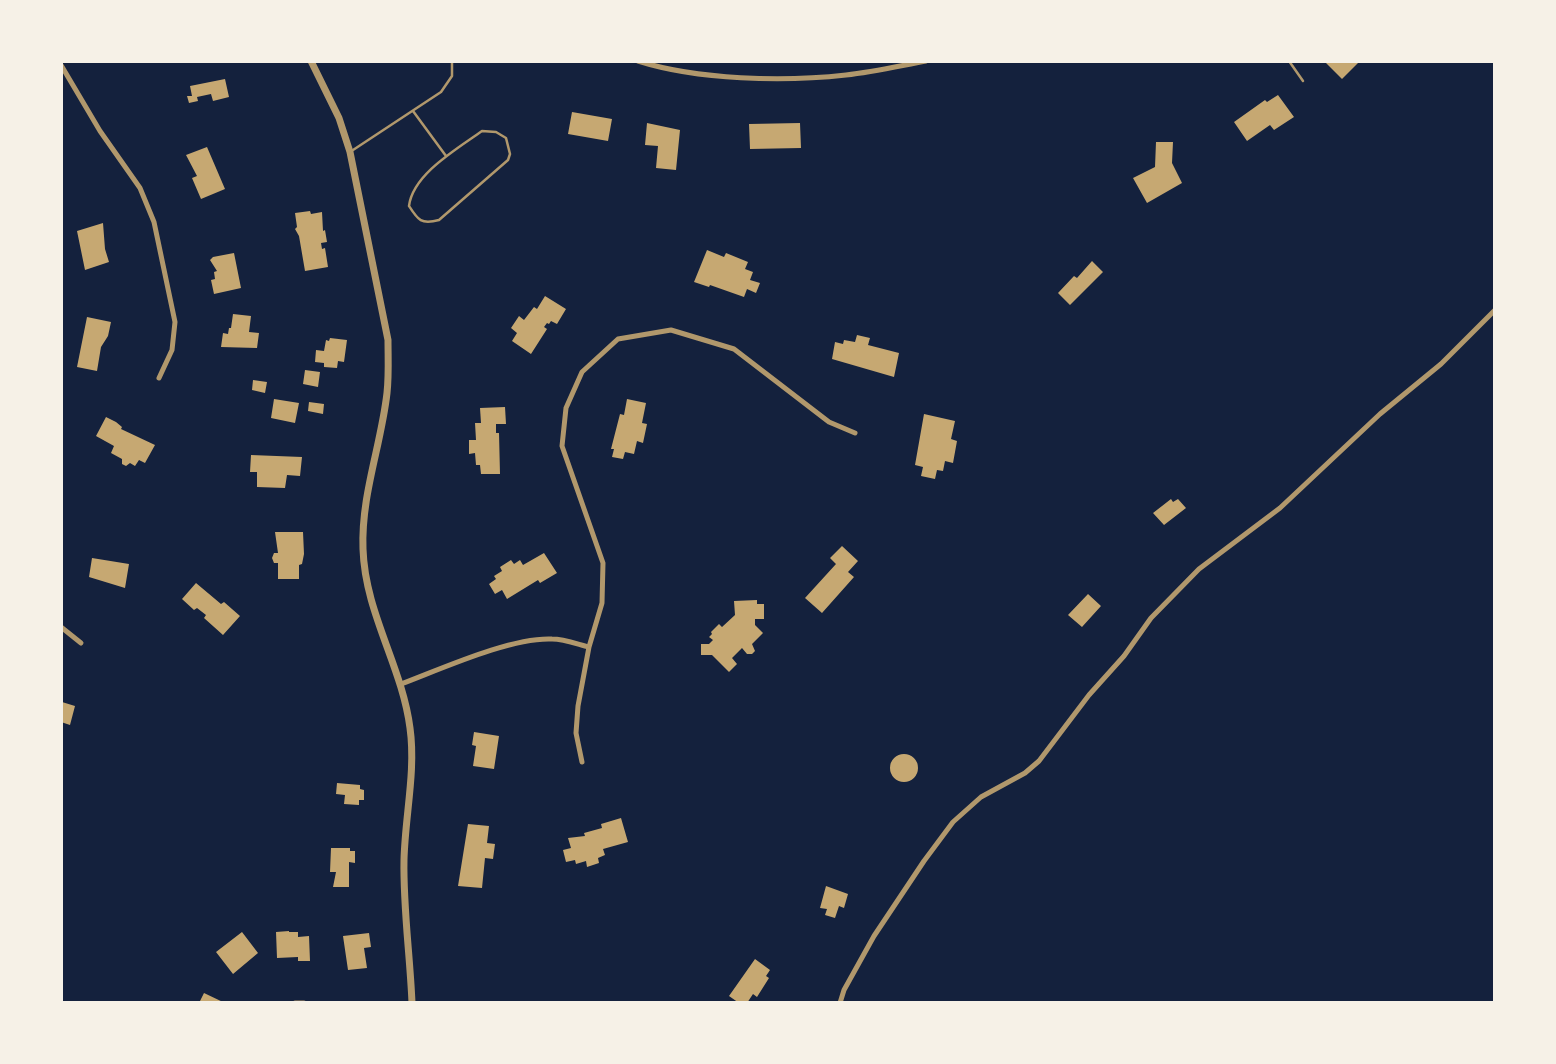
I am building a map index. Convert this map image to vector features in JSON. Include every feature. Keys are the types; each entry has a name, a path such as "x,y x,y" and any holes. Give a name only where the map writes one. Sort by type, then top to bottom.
{"street":[{"path":"311,61 339,118 350,152 387,340 387,395 365,498 363,554 370,600 401,684 411,732 404,861 412,1003"},
{"path":"638,61 665,70 709,76 795,77 846,75 926,61"},
{"path":"61,65 100,131 140,188 154,222 175,322 172,350 159,378"},
{"path":"840,1003 844,990 874,936 953,822 981,797 1025,773 1039,761 1089,695 1124,656 1151,618 1199,569 1280,508 1380,414 1441,364 1481,327 1495,310"},
{"path":"582,762 576,733 578,706 589,648 602,603 603,564 562,446 566,408 582,372 618,339 671,330 734,349 830,422 855,433"},
{"path":"61,627 81,643"},
{"path":"401,684 514,643 555,639 589,648"},
{"path":"295,1003 304,1003"}],"lane":[{"path":"350,152 441,92 452,76 452,61"},
{"path":"1289,61 1303,81"},
{"path":"413,110 447,157"},
{"path":"482,131 502,134 506,138 510,154 497,172 439,220 429,223 421,221 408,205 410,193 447,157 482,131"}],"building":[{"path":"1324,61 1360,61 1342,79"},
{"path":"225,79 229,97 213,101 211,94 197,97 198,101 189,103 187,96 192,96 190,86"},
{"path":"1278,95 1294,117 1274,130 1270,125 1247,141 1234,122 1265,100 1267,102"},
{"path":"572,112 612,119 608,141 568,134"},
{"path":"647,123 680,130 676,170 656,168 658,146 645,145"},
{"path":"800,123 801,148 750,149 749,124"},
{"path":"1156,142 1173,142 1172,163 1182,183 1147,203 1133,178 1155,167"},
{"path":"207,147 225,189 201,199 192,178 197,176 186,155"},
{"path":"310,211 311,214 322,212 323,231 325,230 327,242 321,243 322,249 325,248 328,267 305,271 299,236 295,229 295,213"},
{"path":"103,223 109,262 85,270 77,231"},
{"path":"707,250 724,257 726,253 748,262 745,269 753,272 750,280 760,283 756,293 747,289 744,297 694,282"},
{"path":"234,253 241,288 214,294 211,280 215,279 214,272 217,271 210,260"},
{"path":"1092,261 1103,272 1070,305 1058,293"},
{"path":"545,296 566,309 557,324 551,321 547,323 544,327 547,329 531,354 512,341 517,333 511,328 519,316 524,320 534,307 537,309"},
{"path":"233,314 251,316 249,332 259,333 257,348 221,347 223,333 228,334 231,328"},
{"path":"87,317 111,322 108,336 101,347 97,371 77,367"},
{"path":"857,335 870,338 868,345 899,353 894,377 832,359 835,342 855,342"},
{"path":"330,338 347,340 344,362 338,361 337,368 324,367 324,363 315,362 316,350 324,351 326,340 329,341"},
{"path":"305,370 320,372 318,387 303,384"},
{"path":"253,380 267,382 265,393 252,390"},
{"path":"274,399 299,403 295,423 271,418"},
{"path":"627,399 646,403 642,423 647,424 643,443 637,441 634,454 625,452 623,459 612,457 614,449 611,449"},
{"path":"309,402 324,404 323,414 308,411"},
{"path":"505,407 506,424 496,424 496,433 499,433 500,474 481,474 480,465 476,465 475,453 469,454 469,440 476,440 475,423 481,423 480,408"},
{"path":"924,414 955,421 951,439 957,441 953,463 945,461 943,471 937,470 935,479 921,476 923,467 915,465"},
{"path":"106,417 116,422 121,429 155,445 145,463 139,460 135,466 130,463 126,466 122,464 122,459 111,453 114,446 96,436"},
{"path":"251,455 302,457 300,476 287,475 285,488 257,487 257,472 250,472"},
{"path":"1171,499 1173,502 1178,499 1186,508 1164,525 1153,513"},
{"path":"275,532 303,532 304,554 302,564 299,565 299,579 278,579 278,563 274,563 272,558 274,553 278,553"},
{"path":"842,546 858,561 848,572 854,577 822,613 805,598 836,564 830,558"},
{"path":"544,553 557,573 540,583 538,580 507,599 502,590 495,594 489,584 496,579 494,576 502,571 500,567 511,560 514,564 520,560 523,565"},
{"path":"92,558 129,564 125,588 89,577"},
{"path":"196,583 240,616 223,635 204,618 206,615 197,608 194,610 182,599"},
{"path":"1088,594 1101,606 1082,627 1068,615"},
{"path":"757,600 757,604 764,604 764,619 755,619 755,625 763,633 752,644 755,651 752,654 747,654 742,648 732,658 737,664 729,672 712,655 701,655 701,644 709,644 713,640 709,637 711,632 719,624 722,627 735,615 734,601"},
{"path":"62,702 75,706 70,725 61,722"},
{"path":"474,732 499,736 494,769 473,766 476,746 472,745"},
{"path":"904,754 914,758 918,768 914,778 904,782 894,778 890,768 894,758"},
{"path":"337,783 360,785 360,789 364,790 364,800 359,800 359,805 344,804 345,795 336,794"},
{"path":"621,818 628,842 603,849 605,855 598,858 599,863 587,867 586,861 576,864 575,860 566,862 563,850 571,848 568,838 585,836 584,833 602,828 601,824"},
{"path":"468,824 489,826 487,843 495,844 493,859 485,858 482,888 458,886"},
{"path":"331,848 350,848 350,851 355,851 355,863 349,862 349,887 333,887 336,872 330,872"},
{"path":"826,886 848,894 844,908 839,906 835,918 825,915 827,909 820,908"},
{"path":"242,932 258,953 233,974 216,952"},
{"path":"276,932 298,932 298,937 309,936 310,961 298,961 298,957 277,958"},
{"path":"369,933 371,947 364,948 367,968 348,970 343,936"},
{"path":"755,959 770,970 766,976 769,978 757,997 753,994 747,1003 739,1003 729,996"},
{"path":"204,993 225,1003 199,1003"}]}
